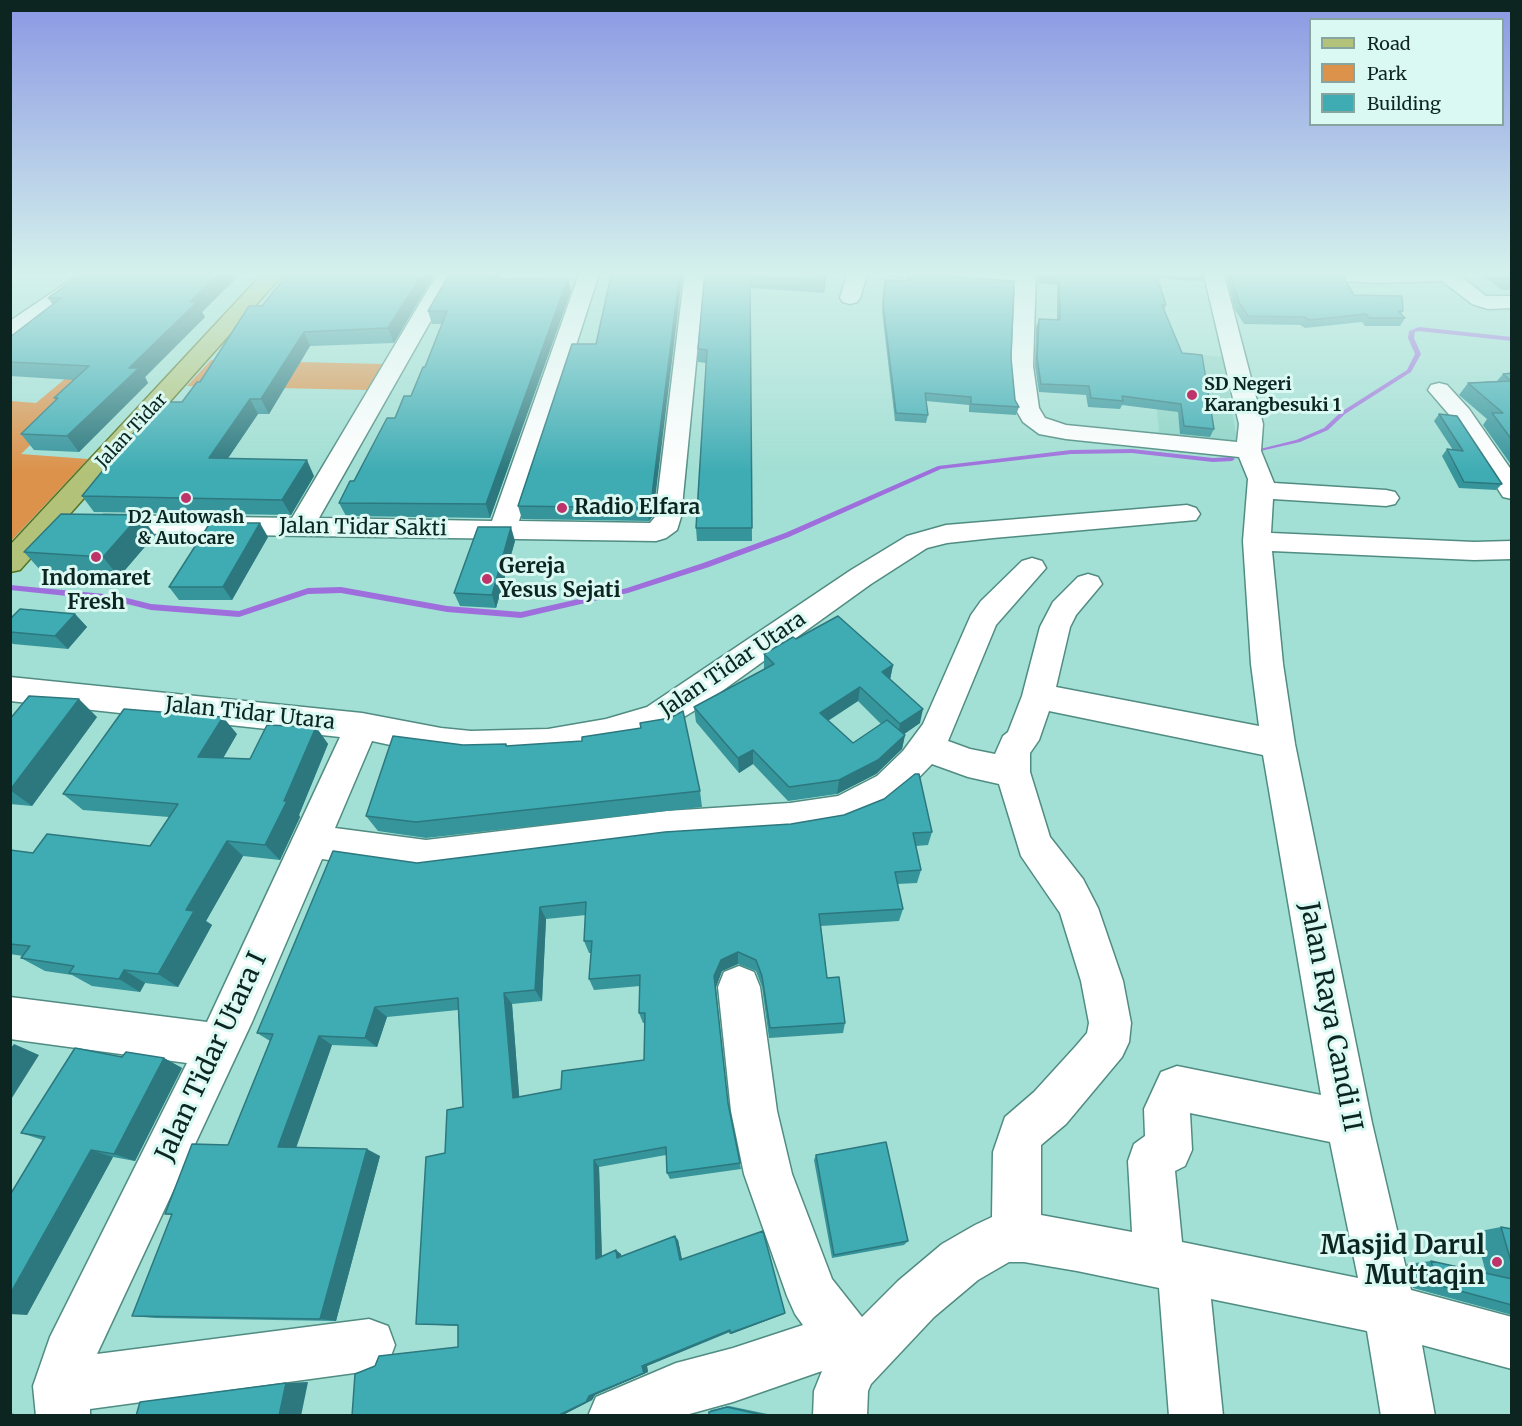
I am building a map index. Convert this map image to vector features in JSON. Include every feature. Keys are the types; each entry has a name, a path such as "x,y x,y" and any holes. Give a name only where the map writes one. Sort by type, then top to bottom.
{"main road":[{"name":"Jalan Tidar","path":"10,563 216,338"}],"street":[{"path":"300,527 411,338"},
{"path":"502,530 567,338"},
{"name":"Jalan Tidar Sakti","path":"48,522 648,533 663,529 668,517 688,338"},
{"path":"1023,338 1022,366 1027,408 1031,417 1048,429 1386,498"},
{"name":"Jalan Raya Candi II","path":"1230,338 1251,424 1256,473 1257,542 1267,664 1278,744 1349,1124 1390,1310 1408,1416"},
{"path":"1439,390 1461,414 1507,479"},
{"name":"Jalan Tidar Utara","path":"10,689 362,726 441,742 492,746 548,743 616,730 657,717 685,700 861,577 917,542 946,534 993,529 1186,514"},
{"path":"1257,542 1474,551 1512,550"},
{"path":"310,841 426,856 667,827 821,816 867,800 889,786 926,747 944,715 982,623 992,608 1032,568"},
{"path":"1017,1237 1016,1152 1021,1133 1031,1122 1050,1108 1091,1063 1107,1042 1110,1023 1102,981 1078,908 1063,883 1034,844 1013,772 1012,756 1015,746 1022,740 1038,696 1055,627 1064,609 1088,584"},
{"path":"1038,696 1278,744"},
{"name":"Jalan Tidar Utara I","path":"61,1401 69,1356 218,1045 362,726"},
{"path":"926,747 968,763 1013,772"},
{"path":"739,987 754,1111 768,1174 813,1296 848,1351 841,1391 840,1416"},
{"path":"10,1018 218,1045"},
{"path":"1196,1416 1152,1161 1156,1155 1169,1150 1167,1109 1172,1095 1177,1088 1349,1124"},
{"path":"615,1416 676,1390 733,1375 848,1351 960,1262 992,1242 1017,1237 1077,1246 1390,1310 1509,1349"},
{"path":"61,1401 369,1345"}],"shaded area":[{"name":"SD Negeri Karangbesuki 1","path":"1151,350 1223,357 1237,440 1225,443 1159,433"}],"green space":[{"path":"211,360 383,364 367,390 187,386"},
{"path":"66,378 98,379 21,454 88,459 11,541 11,401 36,403"}],"building":[{"path":"10,338 160,338 129,368 139,368 67,436 21,434 58,398 54,398 89,366 10,362"},
{"path":"229,338 300,338 261,399 250,399 209,458 307,460 282,500 82,496 159,402 182,402 197,382 200,382"},
{"path":"437,338 546,338 486,504 339,503 350,481 354,481 387,418 395,418 404,396 411,396 423,367 425,367"},
{"path":"597,338 672,338 651,503 647,508 518,506 572,344 596,344"},
{"path":"699,338 750,338 752,528 696,528 707,350 698,349"},
{"path":"887,338 1012,338 1011,358 1015,400 1019,407 971,404 971,397 925,393 928,415 896,413"},
{"path":"1038,338 1176,338 1182,353 1202,355 1214,429 1184,426 1181,404 1122,396 1123,401 1091,398 1089,386 1041,384 1037,358"},
{"path":"1512,373 1512,440 1492,413 1503,413 1468,383 1511,381 1503,374"},
{"path":"1439,414 1457,416 1502,484 1464,482 1447,449 1463,451"},
{"path":"61,514 140,515 103,557 24,552"},
{"path":"210,523 260,523 223,587 169,587"},
{"path":"478,527 511,527 492,595 454,593"},
{"path":"20,609 75,614 55,636 10,632 10,619"},
{"path":"838,616 893,665 882,672 923,709 900,724 860,687 820,713 853,743 887,720 905,735 878,760 839,780 789,787 753,750 738,758 694,707 774,664 764,654 793,637 796,639"},
{"path":"29,696 79,699 10,790 10,719"},
{"path":"124,709 223,717 198,757 250,759 267,725 316,727 284,801 287,801 265,845 227,841 186,910 194,911 158,974 124,970 119,979 69,973 74,966 21,958 30,946 10,944 10,850 33,853 47,834 150,846 178,804 63,794"},
{"path":"683,711 700,791 416,822 366,816 393,736 463,745 506,744 506,746 582,741 582,737 641,728 640,723 670,718"},
{"path":"915,774 919,774 932,832 913,833 921,870 895,872 903,909 819,914 827,978 839,977 845,1023 770,1028 762,976 756,960 738,952 721,960 714,976 728,1103 740,1163 667,1173 666,1147 594,1160 596,1259 616,1250 617,1258 675,1236 680,1260 763,1231 785,1313 730,1333 730,1330 642,1366 644,1373 589,1396 586,1402 557,1416 352,1416 355,1374 375,1366 379,1356 458,1347 458,1325 416,1324 426,1157 445,1153 447,1110 463,1107 458,998 375,1007 365,1038 319,1036 278,1147 367,1149 320,1319 132,1316 172,1214 165,1214 192,1144 228,1145 273,1034 257,1033 333,851 417,863 665,832 791,824 844,815 884,799","holes":["586,902 584,941 592,941 589,979 640,975 639,1013 645,1013 644,1060 562,1071 561,1089 513,1098 504,993 535,990 540,907"]},
{"path":"75,1048 122,1057 126,1052 164,1058 114,1154 91,1150 10,1294 10,1195 45,1137 21,1133"},
{"path":"886,1142 908,1241 834,1255 816,1155"},
{"path":"1501,1227 1512,1229 1512,1265"},
{"path":"1431,1261 1512,1279 1512,1305 1438,1285"},
{"path":"286,1383 279,1416 136,1416 140,1402"},
{"path":"727,1407 767,1416 709,1416 709,1412"}],"waterway":[{"path":"1258,451 1298,441 1326,429 1343,413 1409,371 1418,354 1411,338"},
{"path":"1498,338 1512,339"},
{"path":"10,587 115,598 151,607 239,614 308,591 341,590 447,609 521,615 628,590 706,565 787,535 940,467 1071,452 1132,451 1213,460 1232,459"}],"place":[{"name":"SD Negeri Karangbesuki 1","path":"1192,395"},
{"name":"D2 Autowash & Autocare","path":"186,498"},
{"name":"Radio Elfara","path":"562,508"},
{"name":"Indomaret Fresh","path":"96,557"},
{"name":"Gereja Yesus Sejati","path":"487,579"},
{"name":"Masjid Darul Muttaqin","path":"1497,1262"}]}
